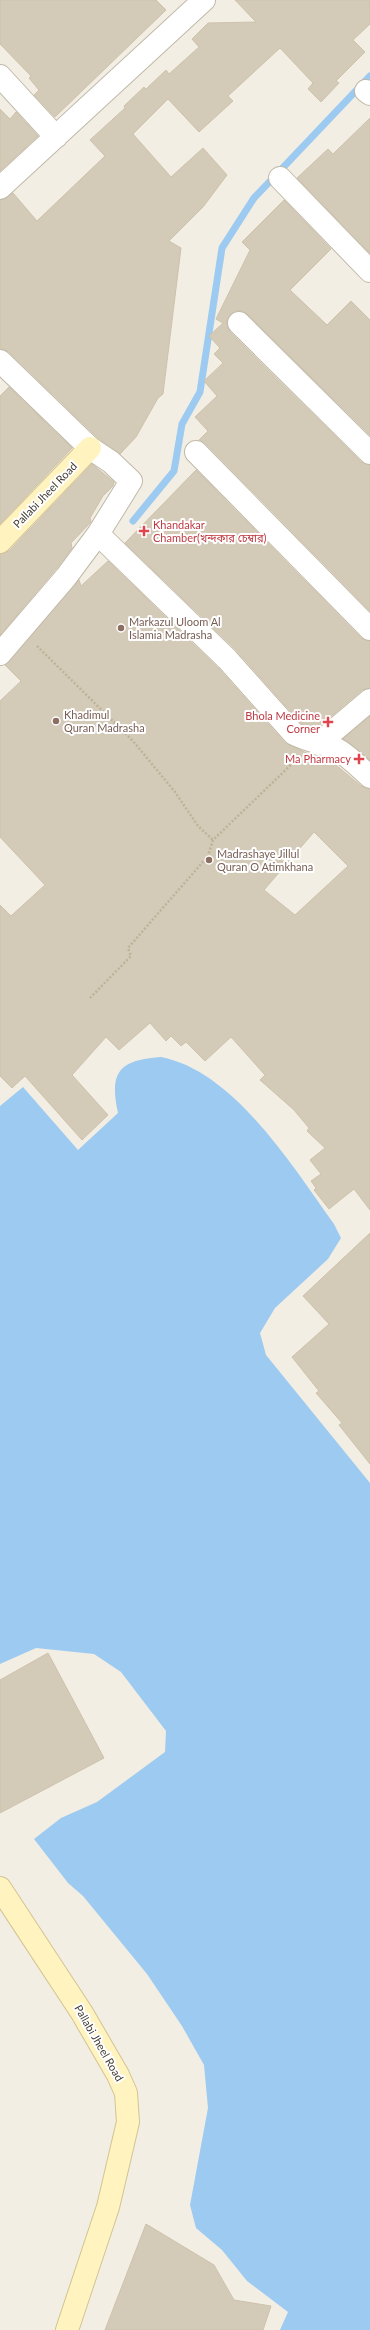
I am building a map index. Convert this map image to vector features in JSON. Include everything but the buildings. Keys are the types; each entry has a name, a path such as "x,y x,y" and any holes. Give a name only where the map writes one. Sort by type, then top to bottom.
{"street":[{"path":"0,188 204,0"},
{"path":"0,76 56,136"},
{"path":"280,178 370,271"},
{"path":"239,323 370,453"},
{"path":"0,361 90,448 111,462 131,481 98,534 66,577 0,654"},
{"name":"Pallabi Jheel Road","path":"0,542 90,448"},
{"path":"196,452 370,629"},
{"path":"98,534 227,659 294,734 316,743 330,746 370,777"},
{"path":"316,743 370,700"},
{"name":"Pallabi Jheel Road","path":"0,1888 82,2013 118,2075 126,2093 128,2122 108,2207 67,2330"}],"path":[{"path":"20,631 133,741 175,792 198,826 213,840"},
{"path":"90,998 131,956 128,948 208,856 213,840 316,743"}],"water":[{"path":"161,1057 188,1066 213,1081 237,1101 260,1124 300,1176 334,1224 341,1238 328,1259 275,1308 260,1333 266,1355 370,1483 370,2330 280,2330 288,2312 247,2281 222,2250 196,2228 190,2205 208,2108 204,2065 182,2026 147,1974 83,1896 68,1883 34,1839 61,1818 97,1802 165,1752 166,1731 121,1672 94,1654 36,1648 0,1664 0,1106 23,1087 78,1150 118,1113 115,1087 120,1071 135,1061"}],"waterway":[{"path":"133,521 174,471 182,424 200,392 222,248 254,198 370,76"}],"place":[{"name":"Khandakar Chamber(খন্দকার চেম্বার)","path":"144,531"},
{"name":"Markazul Uloom Al Islamia Madrasha","path":"121,628"},
{"name":"Khadimul Quran Madrasha","path":"56,721"},
{"name":"Bhola Medicine Corner","path":"328,722"},
{"name":"Ma Pharmacy","path":"359,759"},
{"name":"Madrashaye Jillul Quran O Atimkhana","path":"209,860"}]}
